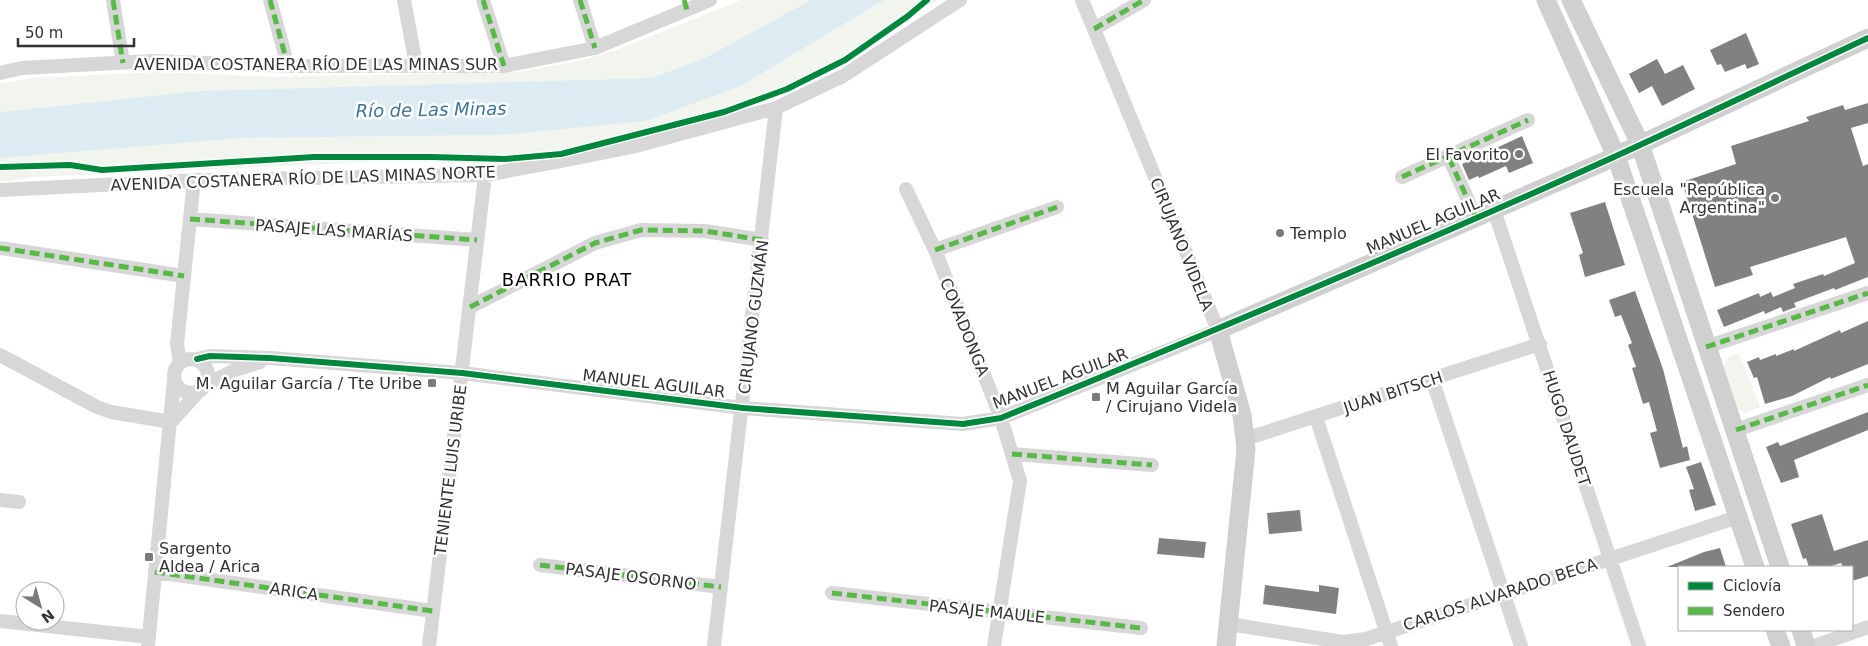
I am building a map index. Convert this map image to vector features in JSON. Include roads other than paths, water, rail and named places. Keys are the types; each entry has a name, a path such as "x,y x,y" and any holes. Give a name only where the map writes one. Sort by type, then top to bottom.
{"main road":[{"path":"1571,0 1640,144 1780,566"},
{"path":"1552,2 1616,156 1755,566"},
{"name":"MANUEL AGUILAR","path":"1218,330 1616,156 1868,38"},
{"name":"CIRUJANO VIDELA","path":"1218,330 1242,415 1245,438 1244,480 1226,646"},
{"path":"1775,631 1781,646"},
{"path":"1801,631 1806,646"}],"street":[{"path":"113,0 123,62"},
{"path":"270,0 288,66"},
{"path":"404,0 416,65"},
{"path":"483,0 504,66"},
{"path":"580,0 595,48"},
{"name":"AVENIDA COSTANERA RÍO DE LAS MINAS SUR","path":"0,73 22,68 152,61 288,66 504,66 595,48 685,5 710,0"},
{"name":"AVENIDA COSTANERA RÍO DE LAS MINAS NORTE","path":"0,190 194,180 485,175 632,147 776,108 849,72 960,0"},
{"name":"CIRUJANO VIDELA","path":"1082,0 1218,330"},
{"path":"1094,29 1144,0"},
{"name":"CIRUJANO GUZMÁN","path":"714,646 743,408 776,108"},
{"path":"1402,177 1449,158 1528,120"},
{"path":"1449,158 1476,218"},
{"name":"TENIENTE LUIS URIBE","path":"429,646 485,175"},
{"path":"180,363 177,344 194,180"},
{"name":"COVADONGA","path":"906,189 935,250 1001,418 1020,481 994,646"},
{"path":"935,250 1057,207"},
{"name":"HUGO DAUDET","path":"1494,210 1639,646"},
{"name":"PASAJE LAS MARÍAS","path":"190,219 477,240"},
{"path":"470,307 595,243 641,230 705,231 762,240"},
{"path":"0,248 184,276"},
{"path":"1706,347 1868,293"},
{"name":"MANUEL AGUILAR","path":"197,359 210,356 270,358 462,373 743,408 963,424 1001,418 1218,330"},
{"name":"JUAN BITSCH","path":"1245,438 1316,417 1540,344"},
{"path":"0,355 96,407 111,412 171,422"},
{"name":"MANUEL AGUILAR","path":"202,388 235,370 270,358"},
{"path":"0,621 148,642 176,368 185,360 197,359 206,367 208,372 202,388 171,422"},
{"path":"1432,379 1521,646"},
{"path":"174,380 181,390 186,392 202,388"},
{"path":"1736,430 1868,385"},
{"path":"1316,417 1390,646"},
{"path":"1012,454 1152,465"},
{"path":"0,500 18,502"},
{"name":"CARLOS ALVARADO BECA","path":"1229,624 1344,642 1366,639 1738,517"},
{"name":"PASAJE OSORNO","path":"540,565 722,587"},
{"name":"ARICA","path":"155,572 434,611"},
{"name":"PASAJE MAULE","path":"832,593 1141,628"},
{"path":"1814,646 1868,627"}],"water":[{"name":"Río de Las Minas","path":"811,0 884,0 741,86 645,121 499,135 243,138 0,158 0,112 199,91 651,78 705,58"}],"place":[{"name":"El Favorito","path":"1519,154"},
{"name":"Escuela \"República Argentina\"","path":"1775,198"},
{"name":"Templo","path":"1280,233"},
{"name":"M. Aguilar García / Tte Uribe","path":"432,383"},
{"name":"M Aguilar García / Cirujano Videla","path":"1096,397"},
{"name":"Sargento Aldea / Arica","path":"149,557"}],"district":[{"name":"BARRIO PRAT","path":"567,280"}]}
